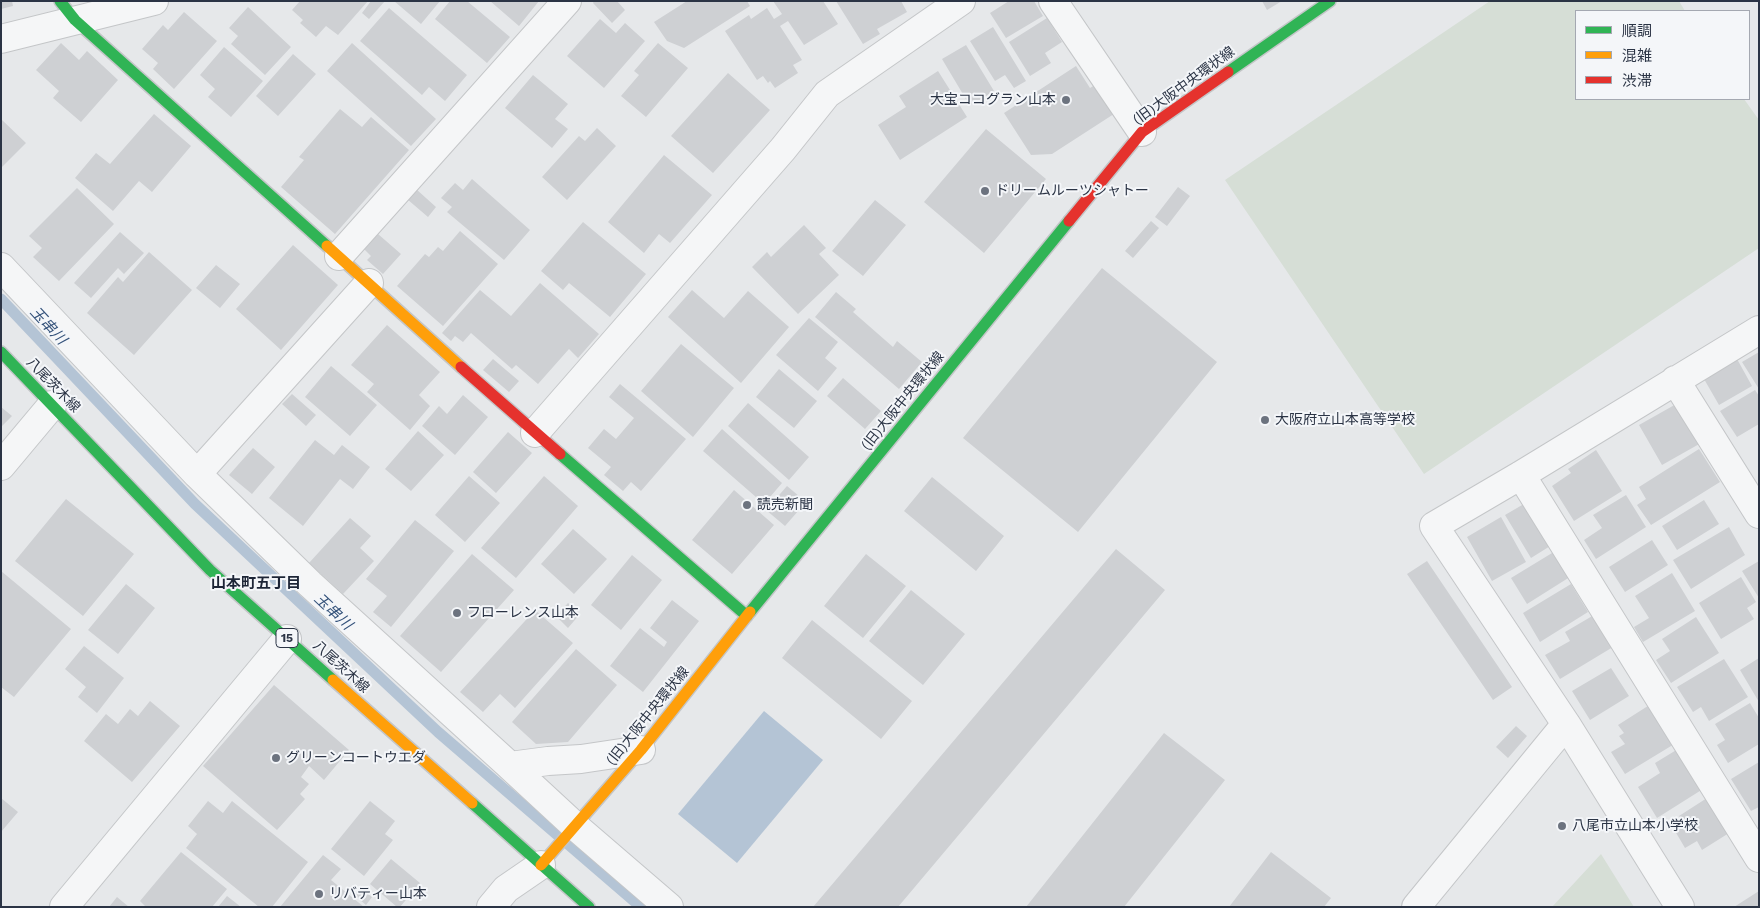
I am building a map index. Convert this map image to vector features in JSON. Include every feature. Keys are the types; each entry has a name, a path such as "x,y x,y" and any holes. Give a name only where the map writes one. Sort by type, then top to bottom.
{"street":[{"path":"1,39 67,11 154,1"},
{"path":"339,256 567,1"},
{"path":"535,433 783,149 827,94 961,1"},
{"path":"1053,1 1142,132"},
{"name":"(旧)大阪中央環状線","path":"541,865 641,750 747,616 1142,132 1330,1"},
{"path":"67,11 535,433 747,616"},
{"path":"1,266 196,474 310,584 576,827 669,907"},
{"path":"196,474 369,283"},
{"path":"1680,907 1566,724 1434,526 1759,330"},
{"name":"八尾茨木線","path":"1,352 210,570 589,907"},
{"path":"1675,380 1759,514"},
{"path":"1,466 52,405"},
{"path":"1521,475 1759,858"},
{"path":"64,907 288,639"},
{"path":"1416,907 1566,724"},
{"path":"510,766 548,760 581,759 641,750"},
{"path":"491,907 506,889 541,865"}],"shaded area":[{"path":"1490,1 1679,1 1684,10 1575,10 1575,100 1745,100 1759,120 1759,248 1424,474 1225,180"},
{"path":"1601,854 1634,907 1552,907"}],"water":[{"path":"764,711 823,760 737,863 678,814"}],"building":[{"path":"1,1 12,1 13,6 1,9"},
{"path":"300,1 368,1 338,35 326,26 316,37 300,23 303,20 292,10"},
{"path":"371,1 385,1 369,19 362,13"},
{"path":"394,1 440,1 421,24"},
{"path":"450,1 467,1 510,37 487,63 435,19"},
{"path":"490,1 539,1 519,26"},
{"path":"594,1 617,1 625,10 612,23 593,3"},
{"path":"687,1 747,1 750,6 684,48 667,41 654,22"},
{"path":"773,1 823,1 838,24 804,45 788,21 780,26 802,60 793,65 798,73 775,88 763,76 757,80 725,31 749,15 751,19 767,8 774,19 782,14"},
{"path":"836,1 901,1 907,12 877,29 880,34 863,44"},
{"path":"1009,1 1034,1 1043,16 1006,38 990,13"},
{"path":"1262,1 1282,1 1267,10"},
{"path":"248,7 291,47 265,75 231,44 238,36 229,28"},
{"path":"389,8 467,75 445,101 429,87 422,95 360,41"},
{"path":"184,12 217,41 174,89 153,69 158,63 142,49 163,25 168,30"},
{"path":"1047,18 1062,42 1045,53 1051,63 1030,76 1009,42"},
{"path":"600,19 616,33 625,23 645,41 604,88 567,56"},
{"path":"993,27 1026,81 1014,88 1005,75 995,81 970,41"},
{"path":"61,43 79,60 87,51 118,80 81,122 53,98 59,91 36,70"},
{"path":"352,43 436,119 411,146 327,71"},
{"path":"658,43 688,68 646,117 621,96 639,75 634,71"},
{"path":"966,45 994,91 970,106 942,59"},
{"path":"224,47 263,81 231,117 208,97 215,89 200,75"},
{"path":"293,54 316,74 278,116 256,96"},
{"name":"大宝ココグラン山本","path":"1076,66 1090,88 1098,83 1117,112 1052,154 1031,155 1004,113"},
{"path":"938,71 967,117 900,160 878,125 906,107 899,96"},
{"path":"728,73 770,110 713,173 671,136"},
{"path":"533,75 568,104 555,119 568,129 552,148 505,108"},
{"path":"340,109 362,127 371,117 409,150 335,234 281,187 304,160 299,157"},
{"path":"154,114 191,146 152,192 139,181 113,211 75,178 96,153 110,164"},
{"path":"1,119 26,143 1,168"},
{"path":"597,128 616,146 567,200 542,177 579,136 585,141"},
{"name":"ドリームルーツシャトー","path":"986,129 1046,179 984,253 924,202"},
{"path":"664,155 712,195 670,243 659,234 644,253 608,222"},
{"path":"472,179 530,230 504,260 447,212 452,207 441,198 455,183 463,190"},
{"path":"1178,187 1190,196 1167,226 1155,217"},
{"path":"77,188 114,224 59,281 33,257 42,248 29,236"},
{"path":"416,189 436,207 428,217 407,199"},
{"path":"875,200 906,225 863,276 832,251"},
{"path":"1151,221 1159,228 1133,258 1125,251"},
{"path":"583,222 646,274 610,317 569,283 563,290 541,271"},
{"path":"804,225 826,248 819,254 839,275 798,314 752,267 767,252 771,257"},
{"path":"460,231 498,264 443,326 397,286 425,254 429,257 438,247 443,251"},
{"path":"120,232 144,253 124,274 118,268 91,298 74,283"},
{"path":"378,234 401,254 383,274 367,260 371,256 364,249"},
{"path":"293,245 338,285 281,350 236,309"},
{"path":"149,252 192,290 134,355 87,313 118,277 123,282"},
{"path":"216,265 240,284 220,308 196,288"},
{"path":"1102,268 1217,362 1078,532 963,438"},
{"path":"540,283 599,334 578,358 569,349 538,384 516,365 512,369 471,333 463,342 455,336 451,341 442,333 480,290 511,316"},
{"path":"692,290 724,318 748,291 789,327 741,383 668,317"},
{"path":"836,292 856,309 853,312 893,347 897,341 922,362 899,389 815,317"},
{"path":"809,318 838,342 825,358 837,368 818,391 776,355"},
{"path":"387,325 440,372 419,395 430,406 410,430 367,392 374,384 351,365"},
{"path":"681,344 734,388 693,437 641,391"},
{"path":"1759,352 1759,389 1742,362"},
{"path":"493,359 519,381 509,392 483,370"},
{"path":"1737,359 1752,386 1719,405 1704,379"},
{"path":"331,366 377,405 350,436 305,397"},
{"path":"779,369 817,401 794,428 756,397"},
{"path":"843,378 881,411 865,429 827,396"},
{"path":"620,384 686,439 641,491 631,482 623,491 604,475 611,467 588,448 604,429 616,439 634,418 609,397"},
{"path":"1755,390 1759,396 1759,424 1737,437 1720,411"},
{"path":"292,394 316,415 306,426 282,404"},
{"path":"463,395 488,417 455,455 422,426 439,406 447,414"},
{"path":"748,403 809,457 789,480 728,426"},
{"path":"1678,403 1701,443 1662,465 1639,425"},
{"path":"1,407 12,416 2,426 1,425"},
{"path":"722,429 782,483 764,504 703,451"},
{"path":"418,431 444,455 411,491 385,469"},
{"path":"508,432 532,453 496,493 473,472"},
{"path":"315,440 334,455 342,445 370,467 353,489 340,479 303,526 269,498"},
{"path":"253,448 275,467 252,494 229,475"},
{"path":"1699,449 1720,482 1651,525 1637,505 1646,499 1639,487"},
{"path":"1596,450 1622,491 1574,521 1552,486 1571,473 1568,469"},
{"path":"469,476 500,503 465,542 435,515"},
{"path":"544,476 578,506 516,578 481,548"},
{"path":"932,477 1004,536 976,571 904,511"},
{"path":"787,486 806,502 785,526 766,510"},
{"path":"734,490 774,525 732,574 692,540"},
{"path":"1626,495 1646,527 1596,559 1584,540 1602,528 1593,515"},
{"path":"66,499 134,554 83,616 15,561"},
{"path":"1704,500 1719,524 1677,550 1662,526"},
{"path":"1529,501 1555,543 1531,558 1505,515"},
{"path":"1501,517 1526,562 1492,581 1467,537"},
{"path":"350,518 371,536 360,548 374,561 343,594 309,563"},
{"path":"415,520 454,551 391,627 373,612 387,596 366,579"},
{"path":"1729,527 1745,555 1691,589 1673,560"},
{"path":"573,529 607,559 574,594 541,564"},
{"path":"1652,540 1668,565 1625,592 1609,567"},
{"path":"1116,549 1165,590 898,907 813,907"},
{"path":"1557,550 1573,575 1527,604 1511,578"},
{"name":"フローレンス山本","path":"472,554 514,590 441,672 400,636"},
{"path":"866,554 906,586 863,638 824,606"},
{"path":"632,555 662,580 621,630 591,605"},
{"path":"1427,561 1512,687 1493,700 1407,574"},
{"path":"1759,561 1759,598 1742,571"},
{"path":"1,571 71,629 14,697 1,687"},
{"path":"1672,573 1695,611 1643,642 1634,627 1649,618 1635,596"},
{"path":"1741,577 1756,602 1747,608 1754,619 1721,639 1699,603"},
{"path":"126,584 155,608 118,654 88,630"},
{"path":"1571,584 1588,612 1540,642 1523,613"},
{"path":"911,590 965,634 923,685 869,641"},
{"path":"672,600 699,621 643,692 610,666 640,628 664,647 667,642 650,628"},
{"path":"568,603 580,614 568,628 556,616"},
{"path":"535,610 573,643 515,708 500,694 483,712 460,692"},
{"path":"1594,615 1613,647 1560,679 1545,655 1570,641 1565,632"},
{"path":"1696,617 1719,653 1671,683 1656,660 1670,651 1662,639"},
{"path":"812,620 912,701 881,739 782,658"},
{"path":"84,646 124,678 97,713 78,697 86,687 65,669"},
{"path":"576,649 617,685 568,742 536,744 512,722"},
{"path":"1759,658 1759,702 1740,670"},
{"path":"1724,659 1748,697 1709,721 1701,707 1693,712 1677,687"},
{"path":"1611,668 1629,696 1590,720 1572,691"},
{"name":"グリーンコートウエダ","path":"274,685 349,750 324,780 309,766 301,777 309,784 300,794 305,799 277,830 203,766"},
{"path":"150,701 180,726 132,782 84,741 106,714 118,724 130,709 138,716"},
{"path":"1750,703 1759,718 1759,744 1728,763 1717,745 1725,740 1715,724"},
{"path":"1651,704 1676,743 1625,774 1611,752 1625,744 1619,736 1624,733 1618,725"},
{"path":"1516,726 1527,736 1508,758 1496,747"},
{"path":"1164,733 1225,780 1124,907 1026,907"},
{"path":"1678,749 1703,789 1657,818 1638,787 1660,773 1655,763"},
{"path":"1759,762 1759,807 1751,811 1731,779"},
{"path":"1,798 18,812 1,832"},
{"path":"1707,798 1729,833 1702,850 1697,841 1685,848 1675,831 1685,824 1679,816"},
{"path":"208,801 223,813 232,801 308,862 272,907 259,907 186,848 197,834 188,826"},
{"path":"370,801 395,821 385,834 393,840 364,876 331,849"},
{"path":"181,852 227,889 212,907 146,907 140,901"},
{"path":"1271,852 1331,898 1324,907 1229,907"},
{"name":"リバティー山本","path":"323,855 341,869 331,880 364,907 280,907"},
{"path":"391,859 420,883 400,907 397,907 370,884"},
{"path":"360,888 372,897 366,905 354,895"},
{"path":"1759,891 1759,907 1734,907"},
{"path":"227,896 241,907 218,907"},
{"path":"117,897 129,907 109,907"}],"waterway":[{"name":"玉串川","path":"1,299 195,504 438,732 641,907"}],"traffic: fast":[{"path":"60,1 75,20 327,246"},
{"path":"1228,72 1330,1"},
{"path":"750,612 1069,221"},
{"path":"1,352 210,570 333,680"},
{"path":"560,454 747,616"},
{"path":"472,803 589,907"}],"traffic: slow":[{"path":"327,246 461,367"},
{"path":"541,865 641,750 750,612"},
{"path":"333,680 472,803"}],"traffic: jam":[{"path":"1069,221 1142,132 1228,72"},
{"path":"461,367 560,454"}],"place":[{"name":"大宝ココグラン山本","path":"1066,100"},
{"name":"ドリームルーツシャトー","path":"985,191"},
{"name":"大阪府立山本高等学校","path":"1265,420"},
{"name":"読売新聞","path":"747,505"},
{"name":"フローレンス山本","path":"457,613"},
{"name":"グリーンコートウエダ","path":"276,758"},
{"name":"八尾市立山本小学校","path":"1562,826"},
{"name":"リバティー山本","path":"319,894"}],"district":[{"name":"山本町五丁目","path":"256,584"}]}
